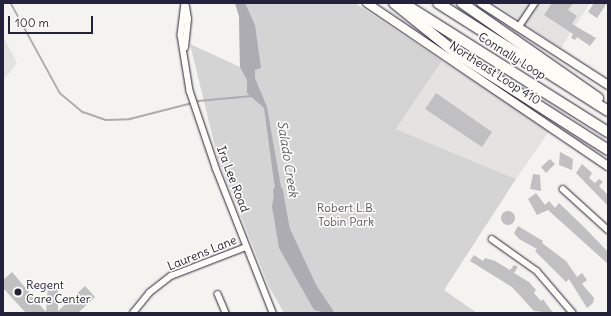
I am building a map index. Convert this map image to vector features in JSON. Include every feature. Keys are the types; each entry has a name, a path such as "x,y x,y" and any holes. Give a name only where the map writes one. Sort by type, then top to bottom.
{"highway":[{"path":"394,3 456,53 608,150"},
{"name":"Connally Loop","path":"403,3 608,132"},
{"name":"Connally Loop","path":"438,3 608,111"},
{"path":"462,3 608,105"},
{"path":"549,112 608,158"}],"main road":[{"name":"Northeast Loop 410","path":"367,3 608,166"},
{"path":"481,3 608,85"}],"street":[{"name":"Ira Lee Road","path":"185,3 181,19 190,91 246,247 273,313"},
{"path":"518,28 535,3"},
{"path":"563,189 608,230"},
{"path":"492,239 537,271 573,313"},
{"name":"Laurens Lane","path":"133,313 148,293 171,276 246,247"},
{"path":"218,294 226,313"}],"shaded area":[{"path":"235,3 245,3 255,25 261,68 255,70 255,78 267,107 281,187 281,225 290,251 327,313 314,310 279,248 272,206 275,189 264,108 247,93 247,80 240,67 239,16"},
{"path":"494,3 590,3 561,48"},
{"path":"3,36 17,63 3,81"},
{"path":"442,61 550,130 516,179 396,129"}],"green space":[{"name":"Robert L.B. Tobin Park","path":"235,3 355,3 442,61 396,129 516,179 444,290 477,313 284,313 269,287 217,155 190,44 240,67 239,16"}],"building":[{"path":"552,3 573,3 568,10 577,16 572,24 596,38 590,46 577,37 575,40 571,38 573,34 544,15"},
{"path":"594,3 607,3 597,18 588,12"},
{"path":"436,93 492,132 482,147 425,109"},
{"path":"560,152 573,159 572,170 559,165"},
{"path":"550,159 555,164 546,173 541,167"},
{"path":"582,164 592,173 589,178 595,183 599,179 603,182 599,186 608,195 608,206 576,173"},
{"path":"533,174 540,175 541,191 530,189"},
{"path":"536,193 545,205 549,201 555,208 559,203 585,228 608,252 608,264 548,210 537,215 528,199"},
{"path":"508,211 513,213 515,218 513,223 508,225 503,223 501,218 503,213"},
{"path":"518,226 543,241 542,243 566,261 577,277 582,273 587,280 582,284 594,298 593,303 587,308 569,279 566,282 535,251 537,249 519,239 514,233"},
{"path":"474,255 483,261 485,258 495,261 510,270 514,265 518,267 514,273 529,282 536,290 534,293 541,301 543,299 553,313 534,311 512,287 470,261"},
{"name":"Regent Care Center","path":"12,272 46,312 48,284 58,284 58,311 85,286 95,297 78,313 26,313 3,288 3,280"}],"waterway":[{"path":"11,3 60,93 83,112 106,120 130,119 189,104"},
{"path":"198,101 252,96"},
{"name":"Salado Creek","path":"278,191 285,230 312,288 329,313"}],"place":[{"name":"Regent Care Center","path":"18,292"}]}
